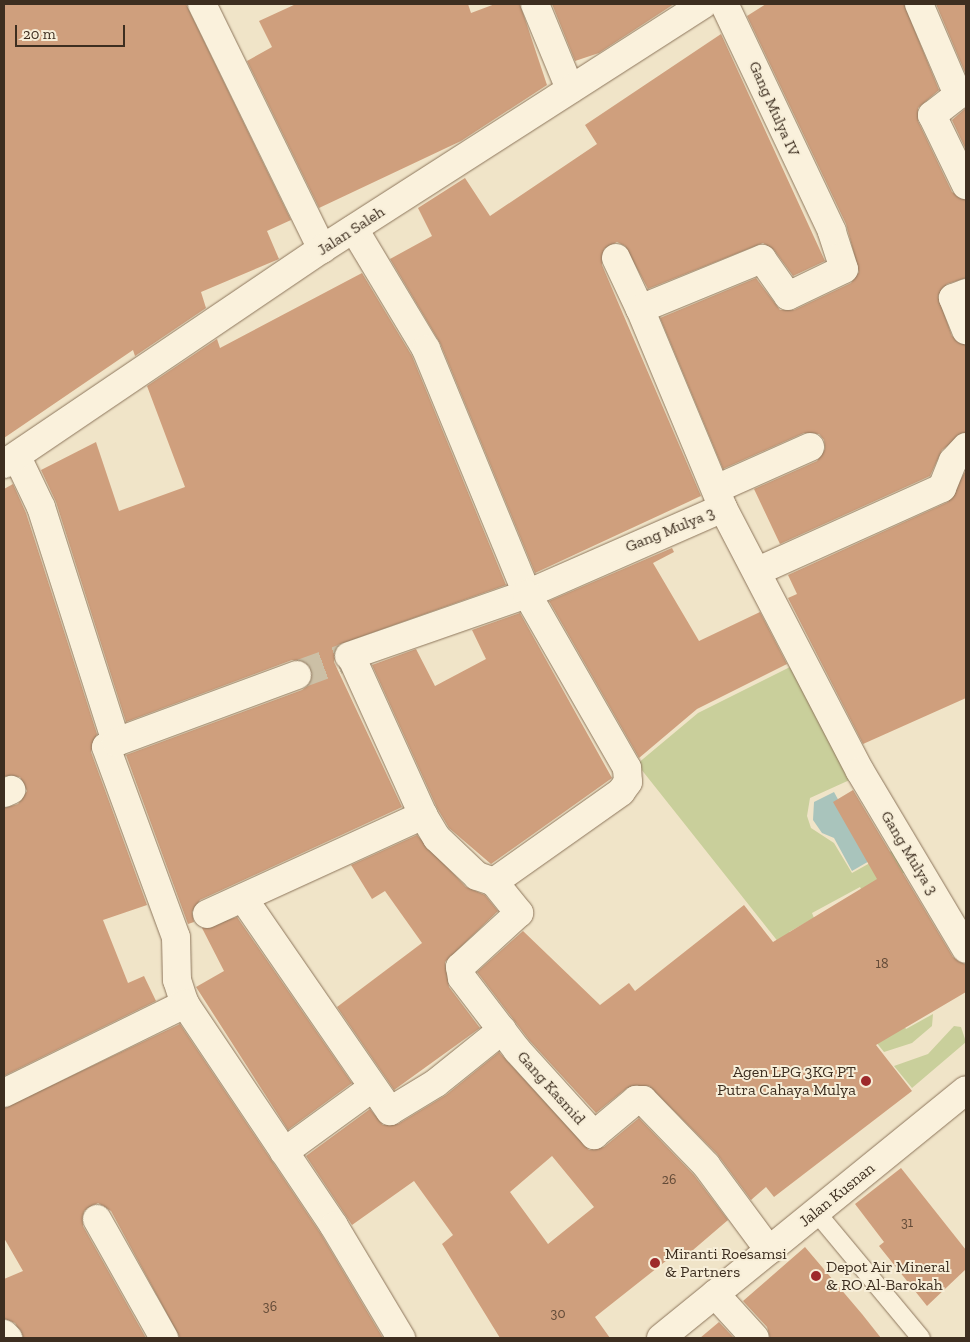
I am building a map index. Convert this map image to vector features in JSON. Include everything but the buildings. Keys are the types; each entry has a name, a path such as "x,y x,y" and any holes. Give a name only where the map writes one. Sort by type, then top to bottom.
{"street":[{"path":"202,4 322,249"},
{"path":"535,4 570,89"},
{"name":"Jalan Saleh","path":"11,460 322,249 703,4"},
{"name":"Gang Mulya IV","path":"640,309 762,259 788,296 844,269 842,255 821,216 724,4"},
{"path":"919,4 958,95 932,115 966,186"},
{"path":"207,914 423,815 444,844 477,876 494,882 621,792 628,782 627,768 527,594 426,348 354,229"},
{"path":"616,258 640,309 720,499 810,447"},
{"path":"966,292 953,298 966,330"},
{"path":"758,571 942,488 953,461 966,447"},
{"path":"11,460 42,506 116,742"},
{"name":"Gang Mulya 3","path":"423,815 350,656 527,594 720,499 860,771 966,949"},
{"path":"297,675 106,747 176,937 177,980 185,1004 334,1226 401,1338"},
{"name":"Gang Kasmid","path":"494,882 519,913 460,967 462,978 502,1030 594,1135 636,1100 643,1100 706,1164 769,1250"},
{"path":"244,898 373,1086 393,1110 436,1083 502,1030"},
{"path":"4,1093 185,1004"},
{"path":"284,1152 373,1086"},
{"name":"Jalan Kusnan","path":"661,1338 966,1090"},
{"path":"96,1219 164,1338"},
{"path":"715,1294 755,1338"},
{"path":"4,1334 8,1338"}],"lane":[{"path":"816,1212 921,1338"}],"green space":[{"path":"794,665 854,778 810,798 807,816 811,828 834,843 852,873 895,849 907,871 865,896 860,887 812,913 814,918 789,932 793,940 787,953 637,764 698,713"},
{"path":"895,1009 906,1029 933,1014 932,1026 912,1043 884,1052 863,1026"},
{"path":"954,1026 961,1027 966,1042 912,1088 894,1066 928,1054"}],"water":[{"path":"834,792 871,860 852,871 834,838 822,833 813,820 814,802"}],"tunnel":[{"path":"297,675 349,656"}],"place":[{"name":"Agen LPG 3KG PT Putra Cahaya Mulya","path":"866,1081"},
{"name":"Miranti Roesamsi & Partners","path":"655,1263"},
{"name":"Depot Air Mineral & RO Al-Barokah","path":"816,1276"}]}
